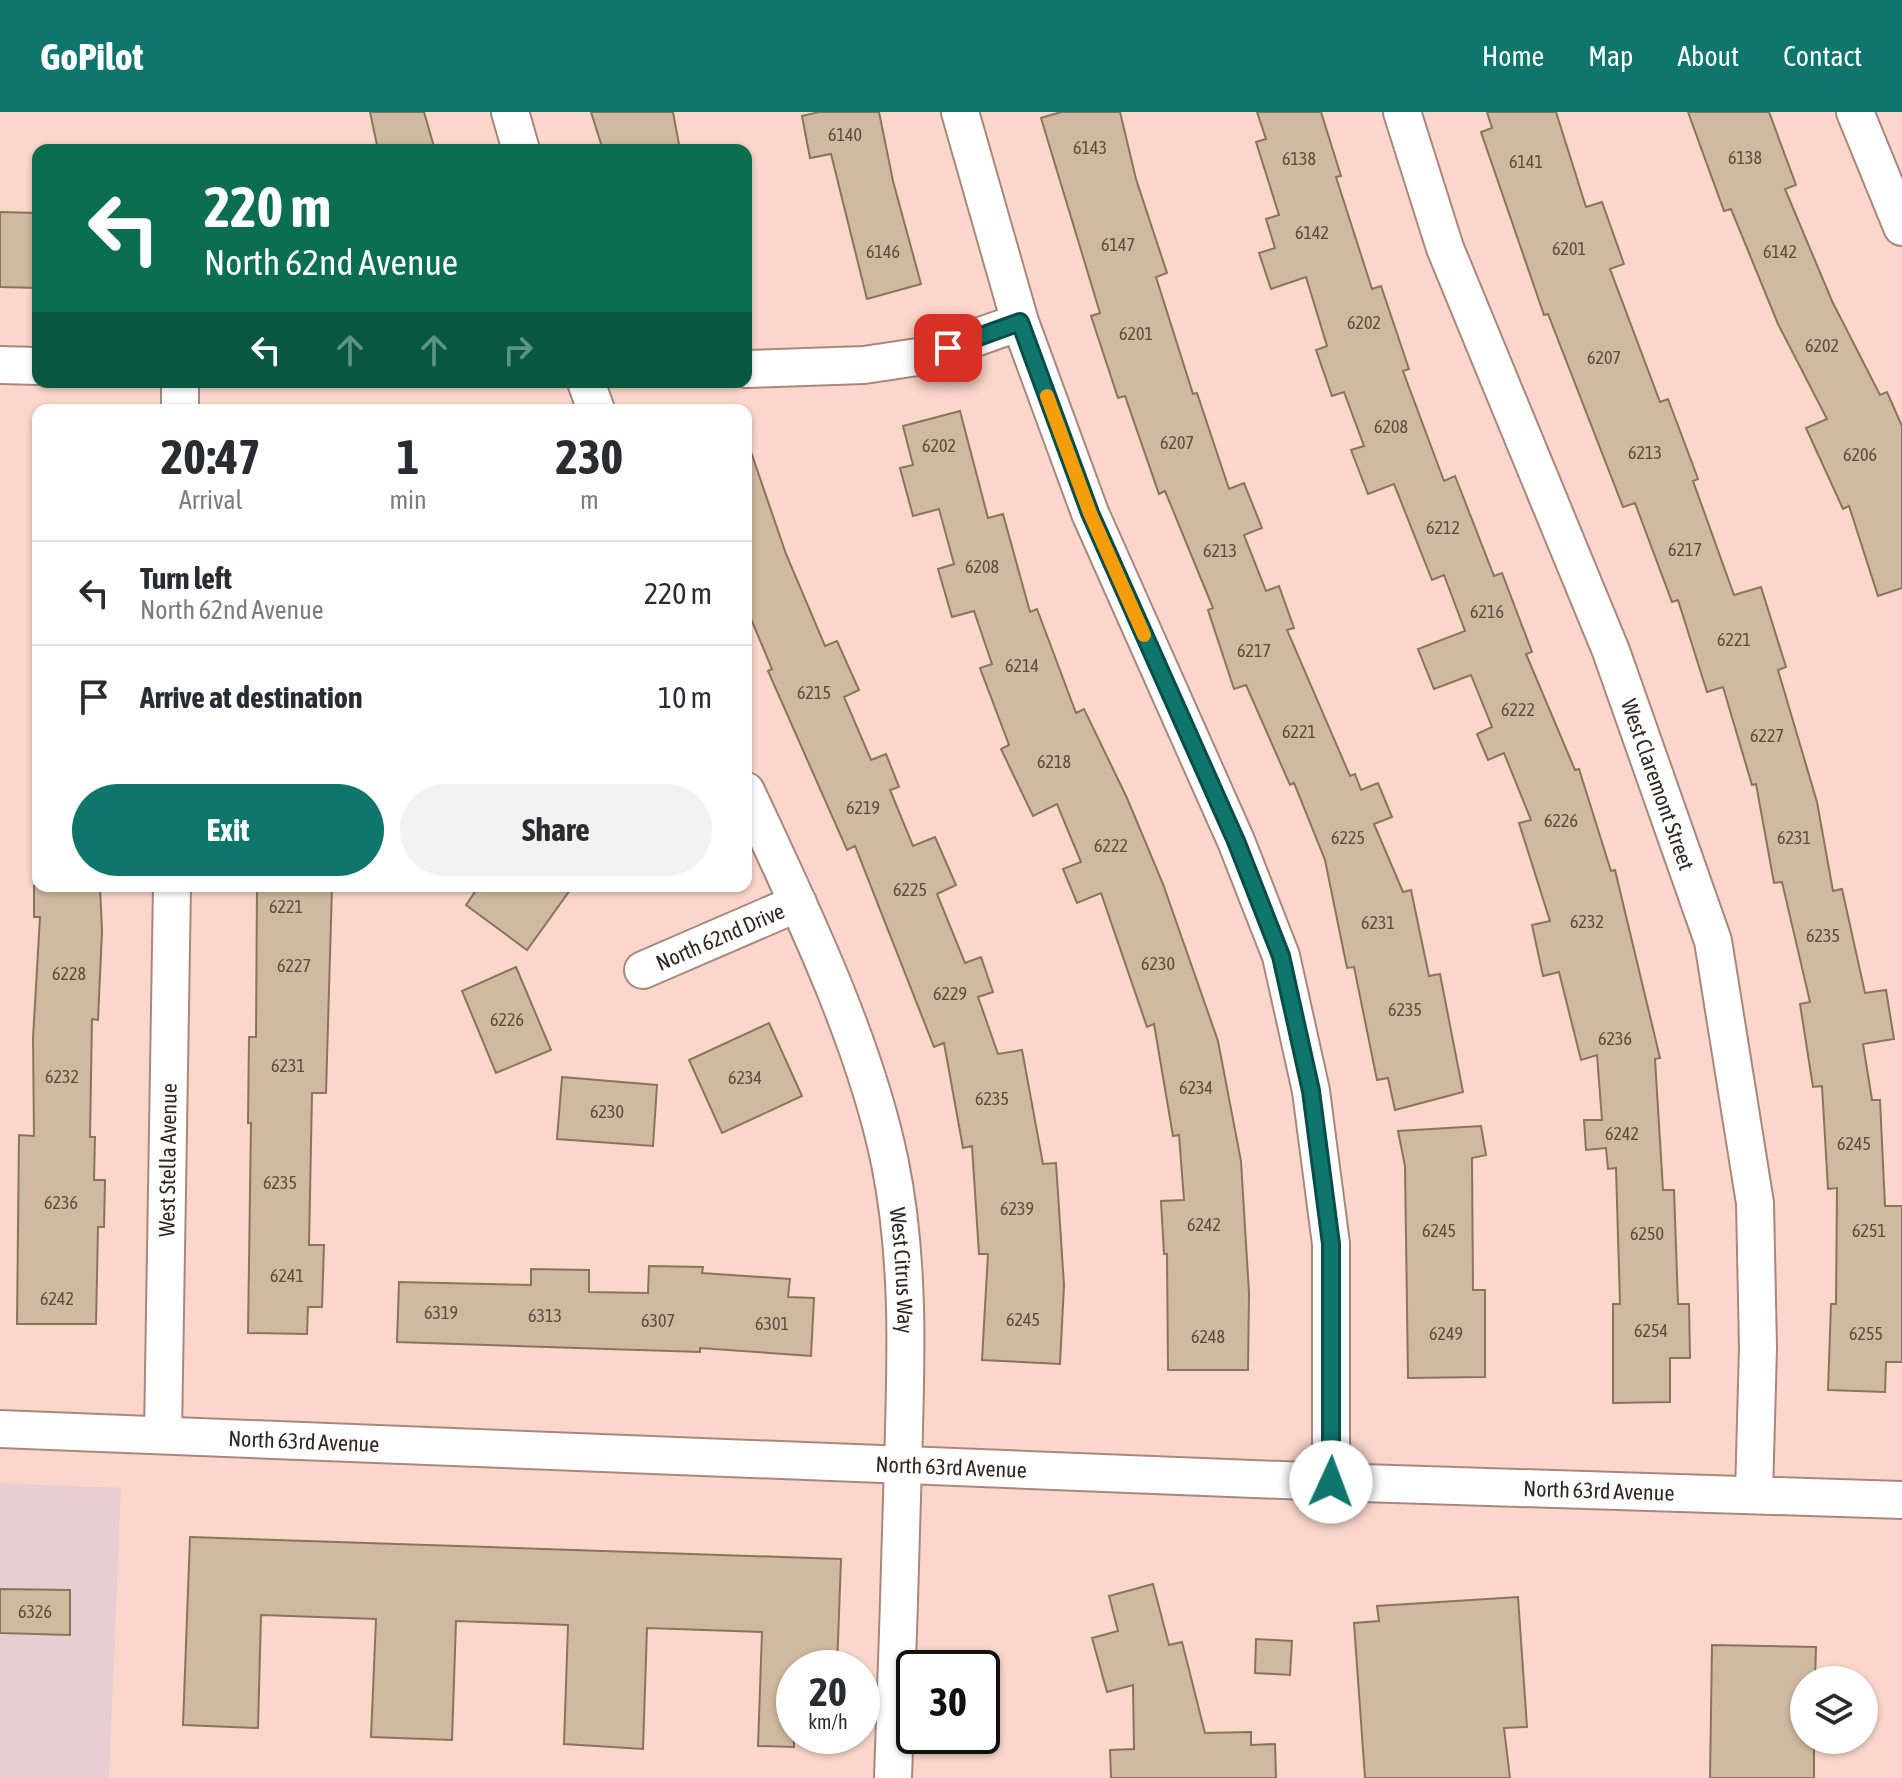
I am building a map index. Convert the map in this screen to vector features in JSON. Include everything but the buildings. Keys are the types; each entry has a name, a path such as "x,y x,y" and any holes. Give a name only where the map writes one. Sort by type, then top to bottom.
{"street":[{"path":"510,112 519,144"},
{"path":"960,112 1020,322 1090,513 1236,841 1281,956 1311,1091 1331,1244 1331,1482"},
{"name":"West Claremont Street","path":"1402,112 1445,248 1611,651 1713,941 1755,1203 1758,1348 1754,1493"},
{"path":"1855,112 1902,227"},
{"path":"752,369 864,365 924,356 1020,322"},
{"path":"0,365 32,366"},
{"name":"West Citrus Way","path":"752,804 798,903 866,1078 889,1162 904,1257 906,1365 893,1778"},
{"name":"West Stella Avenue","path":"163,1434 172,892"},
{"name":"North 62nd Drive","path":"643,970 798,903"},
{"name":"North 63rd Avenue","path":"0,1429 1331,1482 1902,1500"}],"shaded area":[{"path":"0,1483 121,1488 109,1778 0,1778"}],"slow traffic":[{"path":"1047,396 1090,513 1144,635"}],"route":[{"path":"948,348 1020,322 1090,513 1236,841 1281,956 1311,1091 1331,1244 1331,1482"}]}
